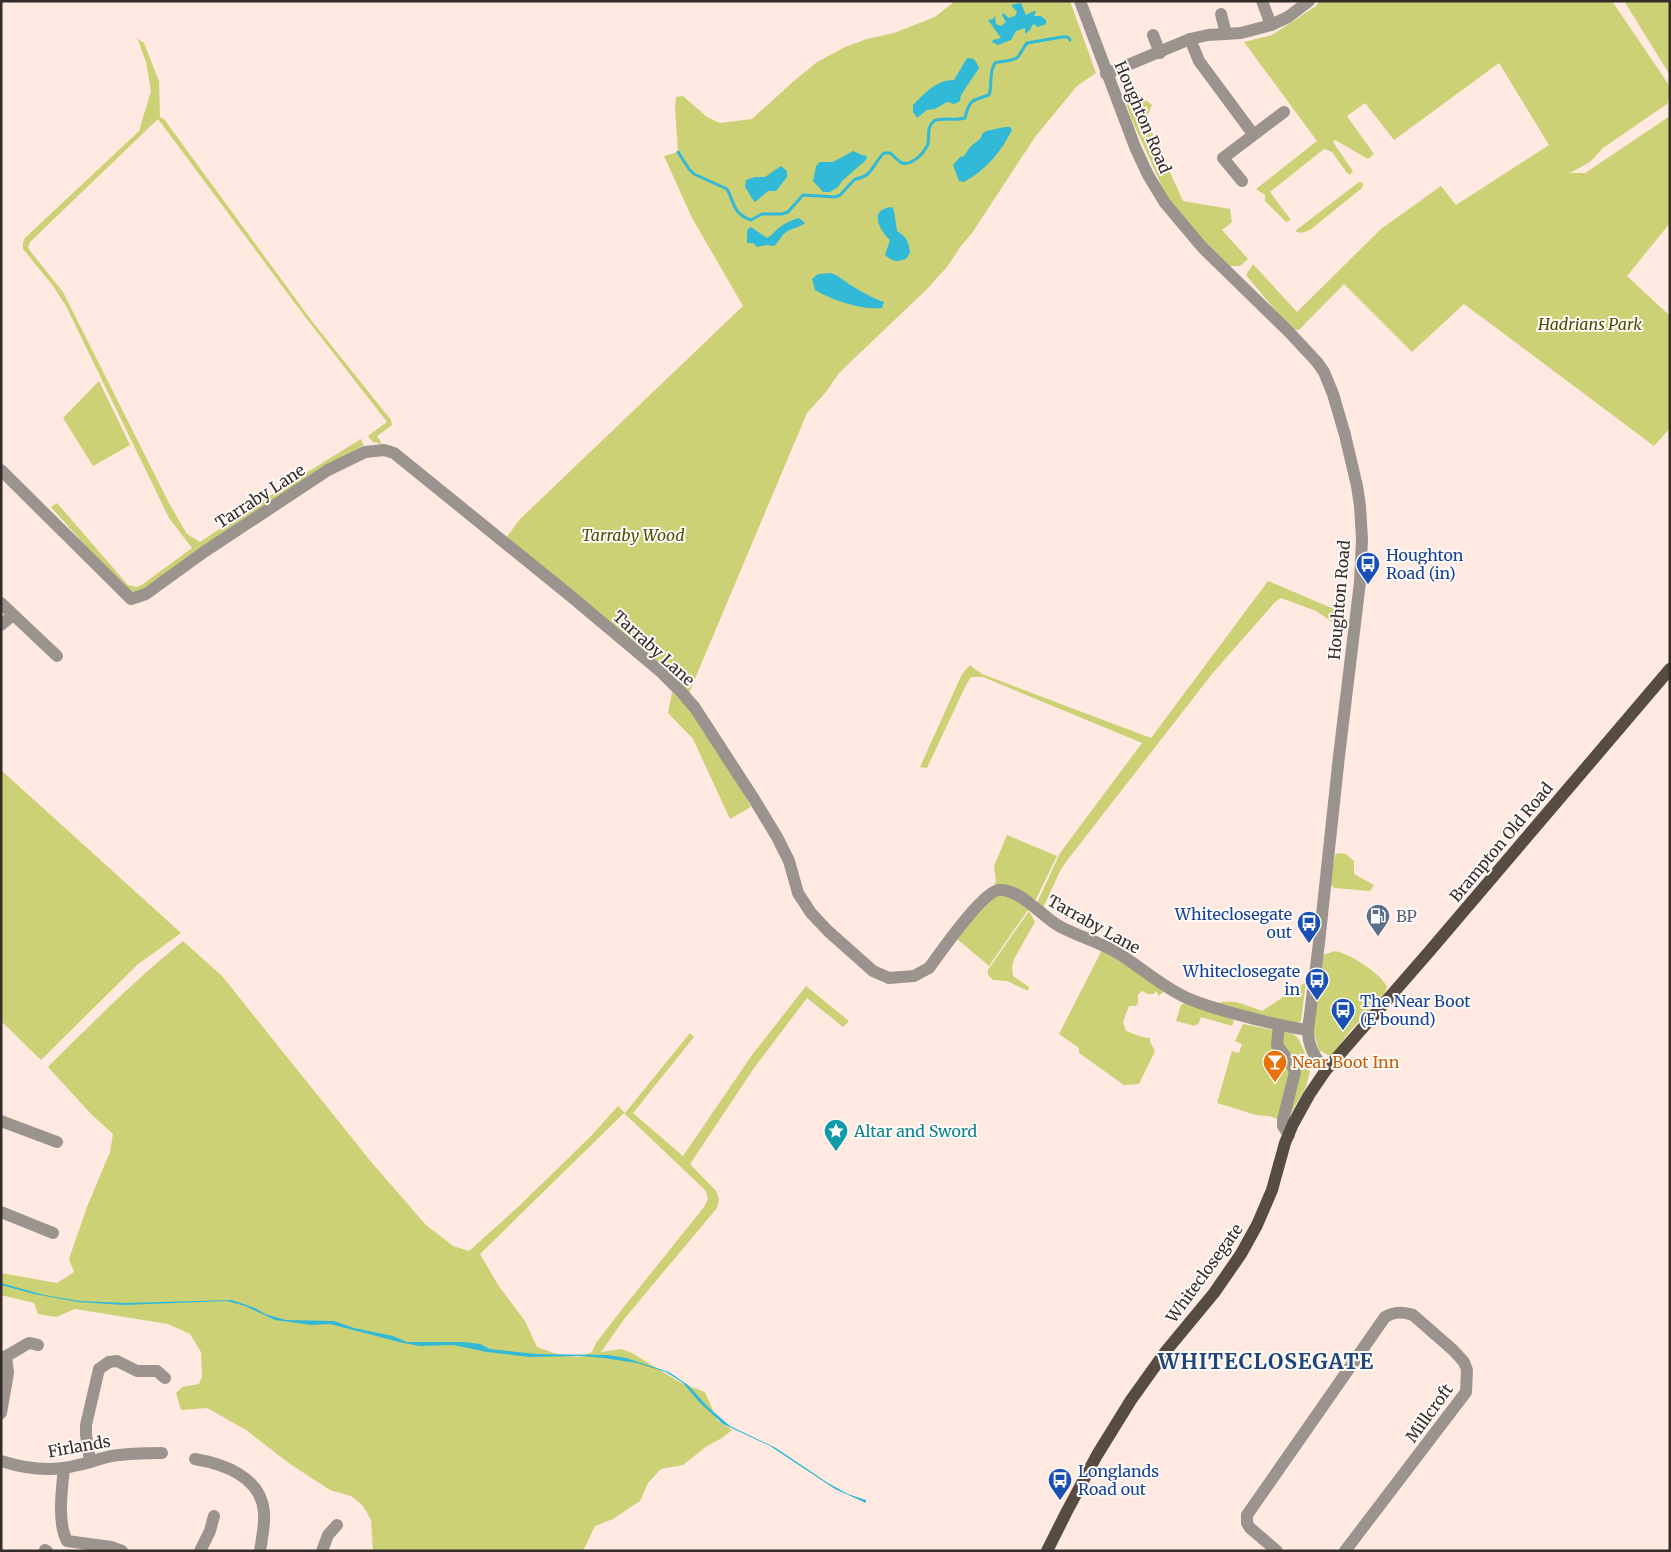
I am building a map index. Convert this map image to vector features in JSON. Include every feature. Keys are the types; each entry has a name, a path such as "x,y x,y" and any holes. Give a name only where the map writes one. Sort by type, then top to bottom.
{"main road":[{"name":"Brampton Old Road","path":"1357,1037 1670,669"},
{"name":"Whiteclosegate","path":"1047,1551 1097,1455 1131,1400 1166,1351 1214,1293 1241,1254 1257,1225 1272,1190 1293,1124 1326,1070 1357,1037"}],"street":[{"name":"Houghton Road","path":"1080,1 1106,74 1148,175 1165,203 1202,247 1317,362 1333,394 1357,486 1362,539 1360,582 1308,1030 1309,1044 1313,1054 1319,1064 1326,1070"},
{"path":"1262,1 1271,25"},
{"path":"1106,74 1190,39 1208,34 1241,34 1271,25 1288,17 1310,1"},
{"path":"1221,14 1226,34"},
{"path":"1153,35 1160,52"},
{"path":"1190,39 1199,61 1253,134"},
{"path":"1242,180 1223,158 1284,112"},
{"name":"Tarraby Lane","path":"1,470 131,599 146,594 204,552 328,470 365,452 384,450 394,453 573,598 661,672 683,694 695,708 777,837 789,861 798,893 806,905 828,931 872,971 889,978 906,978 921,974 929,968 987,895 997,890 1006,891 1028,901 1058,926 1114,951 1172,990 1188,998 1238,1015 1308,1030"},
{"path":"1,603 57,656"},
{"path":"1,625 13,615"},
{"path":"1279,1025 1277,1045 1295,1072 1283,1120 1283,1126 1289,1134"},
{"path":"1,1121 57,1142"},
{"path":"1,1212 53,1233"},
{"name":"Millcroft","path":"1278,1551 1250,1528 1246,1523 1247,1515 1384,1317 1397,1312 1405,1312 1412,1315 1459,1355 1467,1370 1466,1392 1345,1551"},
{"path":"1,1413 8,1373 4,1352 18,1351 30,1343 38,1345"},
{"path":"150,1370 157,1358"},
{"path":"90,1460 86,1425 99,1369 109,1362 117,1361 137,1371 157,1371 165,1378"},
{"name":"Firlands","path":"1,1461 33,1468 64,1468 112,1456 162,1453"},
{"path":"195,1459 230,1468 246,1479 259,1494 264,1513 260,1551"},
{"path":"64,1468 63,1546 111,1546 122,1551"},
{"path":"200,1551 210,1531 214,1516"},
{"path":"322,1551 328,1535 337,1525"}],"green space":[{"name":"Tarraby Wood","path":"955,1 1070,1 1096,73 1077,86 1035,137 972,233 947,267 926,290 839,373 826,392 807,413 689,693 506,538 520,519 743,306 692,218 664,156 678,152 676,97 683,96 707,117 720,123 752,119 817,62 845,47 867,39 894,33 935,17"},
{"name":"Hadrians Park","path":"1320,1 1612,1 1667,82 1670,90 1669,98 1667,104 1603,148 1590,162 1570,173 1585,173 1670,116 1670,223 1627,276 1670,316 1670,428 1654,446 1464,304 1412,352 1344,284 1299,330 1291,329 1246,275 1253,264 1297,312 1381,229 1441,186 1456,205 1549,145 1499,63 1394,140 1365,103 1347,116 1374,154 1368,159 1335,140 1333,142 1353,171 1350,175 1347,173 1332,152 1324,149 1270,192 1291,220 1286,222 1265,201 1265,195 1256,189 1317,141 1244,42 1272,35 1316,6"},
{"path":"1624,1 1670,1 1670,75"},
{"path":"135,37 144,43 159,81 160,117 164,119 311,320 391,420 392,425 377,436 382,444 373,442 368,436 387,422 303,314 158,119 30,242 28,247 63,292 170,505 187,534 200,542 361,439 364,445 320,469 138,593 126,591 51,507 57,503 128,585 137,587 143,584 192,548 169,518 66,306 53,286 23,249 25,238 139,131 151,91 146,62 138,40"},
{"path":"1139,95 1152,105 1146,119 1183,201 1230,209 1232,222 1222,230 1248,259 1240,266 1230,266 1190,230 1165,193 1131,118 1125,100"},
{"path":"1359,182 1362,182 1362,188 1310,230 1301,233 1295,231"},
{"path":"99,381 130,445 93,466 63,418"},
{"path":"1268,581 1341,612 1341,628 1316,611 1281,598 1275,602 1212,674 1069,858 1061,869 1043,908 1037,903 1060,853 1142,743 983,677 971,677 927,768 920,767 962,674 970,665 982,674 1151,738"},
{"path":"672,692 692,711 751,807 730,819 693,739 668,713"},
{"path":"1,770 181,933 137,965 41,1060 1,1021"},
{"path":"1007,835 1057,856 1037,897 989,966 957,939 990,894 996,881 994,866"},
{"path":"1338,853 1346,854 1354,861 1354,874 1374,885 1370,891 1334,888 1330,883 1335,855"},
{"path":"1029,911 1035,922 1012,966 1013,976 1029,987 1028,991 1007,981 993,980 988,975 988,970"},
{"path":"183,941 222,976 372,1163 426,1225 453,1246 469,1251 517,1208 591,1136 618,1106 625,1113 690,1033 694,1037 633,1113 683,1156 752,1055 806,986 849,1021 843,1027 807,998 754,1068 690,1164 716,1191 719,1199 717,1208 625,1318 601,1352 621,1349 632,1353 681,1383 705,1392 717,1420 732,1430 707,1446 683,1465 661,1469 648,1483 640,1501 613,1519 595,1526 583,1551 373,1551 371,1520 363,1506 351,1496 330,1490 290,1464 246,1430 207,1408 181,1410 176,1393 182,1387 199,1384 202,1376 201,1352 190,1334 168,1324 75,1309 56,1317 38,1314 34,1303 1,1295 1,1273 57,1283 74,1272 69,1259 87,1207 110,1152 113,1134 92,1115 48,1067 114,1002","holes":["624,1113 705,1190 708,1199 704,1207 623,1308 596,1343 592,1352 578,1357 563,1356 537,1347 525,1321 498,1285 480,1254"]},
{"path":"1102,950 1164,991 1159,996 1156,991 1154,994 1147,994 1143,991 1138,994 1138,1003 1136,1006 1129,1006 1123,1022 1126,1031 1150,1038 1155,1051 1139,1084 1124,1085 1079,1053 1079,1048 1059,1034"},
{"path":"1335,951 1349,956 1372,970 1387,987 1385,993 1350,1031 1332,1055 1328,1055 1319,1050 1313,1030 1323,955"},
{"path":"1306,982 1301,1021 1296,1023 1216,1004 1228,1001 1262,1011"},
{"path":"1185,1003 1234,1020 1232,1026 1201,1017 1198,1025 1196,1024 1195,1026 1176,1021 1181,1005"},
{"path":"1243,1024 1293,1034 1298,1038 1307,1057 1310,1071 1306,1087 1290,1115 1279,1119 1256,1115 1217,1103 1232,1051 1239,1053 1242,1044 1235,1041"}],"water":[{"path":"1021,3 1026,15 1034,11 1036,12 1034,16 1041,16 1046,20 1046,24 1038,27 1033,24 1025,34 1025,28 1016,31 1011,40 998,45 992,42 1001,38 988,20 993,19 995,16 996,24 1001,26 1006,22 1002,15 1003,13 1009,18 1015,16 1017,12 1011,5"},
{"path":"967,58 975,60 979,68 961,95 960,101 954,104 947,102 935,109 927,110 917,118 913,112 913,105 936,85 954,80"},
{"path":"1010,127 1012,130 992,160 972,177 964,182 959,181 953,165 960,157 964,156 986,131"},
{"path":"853,151 867,156 866,160 842,181 838,187 830,192 823,192 813,181 816,166 820,162 833,162"},
{"path":"781,166 787,171 787,177 776,191 768,191 755,202 745,187 746,180 755,177 765,177"},
{"path":"892,207 897,231 903,235 910,249 906,259 900,261 895,261 885,255 890,240 879,226 878,220 880,212"},
{"path":"799,218 805,223 785,233 774,246 757,247 753,243 747,243 747,230 751,227 767,238 784,224"},
{"path":"831,273 863,293 884,302 882,308 865,308 847,304 815,290 812,279 818,274"},
{"path":"1,1283 44,1295 80,1301 125,1303 232,1300 255,1308 265,1314 286,1320 334,1321 354,1328 393,1336 407,1342 463,1342 480,1344 490,1349 536,1354 608,1355 626,1358 669,1372 688,1385 708,1407 730,1426 776,1448 828,1483 848,1494 866,1500 866,1503 835,1489 770,1446 723,1424 700,1403 683,1383 666,1372 637,1363 581,1356 530,1357 487,1352 453,1345 420,1346 330,1324 311,1325 275,1320 245,1306 227,1301 124,1305 78,1302 34,1294 1,1285"}],"waterway":[{"path":"678,152 694,174 727,189 735,208 745,218 751,220 762,214 782,214 788,212 803,195 835,197 840,195 855,179 869,173 884,153 890,153 902,163 913,161 920,156 927,146 929,130 934,121 965,118 972,102 989,95 995,63 1018,57 1027,43 1062,37 1068,37 1070,40"}],"place":[{"name":"Houghton Road (in)","path":"1368,585"},
{"name":"BP","path":"1378,937"},
{"name":"Whiteclosegate out","path":"1309,944"},
{"name":"Whiteclosegate in","path":"1317,1001"},
{"name":"The Near Boot (E bound)","path":"1343,1031"},
{"name":"Near Boot Inn","path":"1275,1083"},
{"name":"Altar and Sword","path":"836,1152"},
{"name":"Longlands Road out","path":"1060,1501"}],"district":[{"name":"WHITECLOSEGATE","path":"1266,1362"}]}
